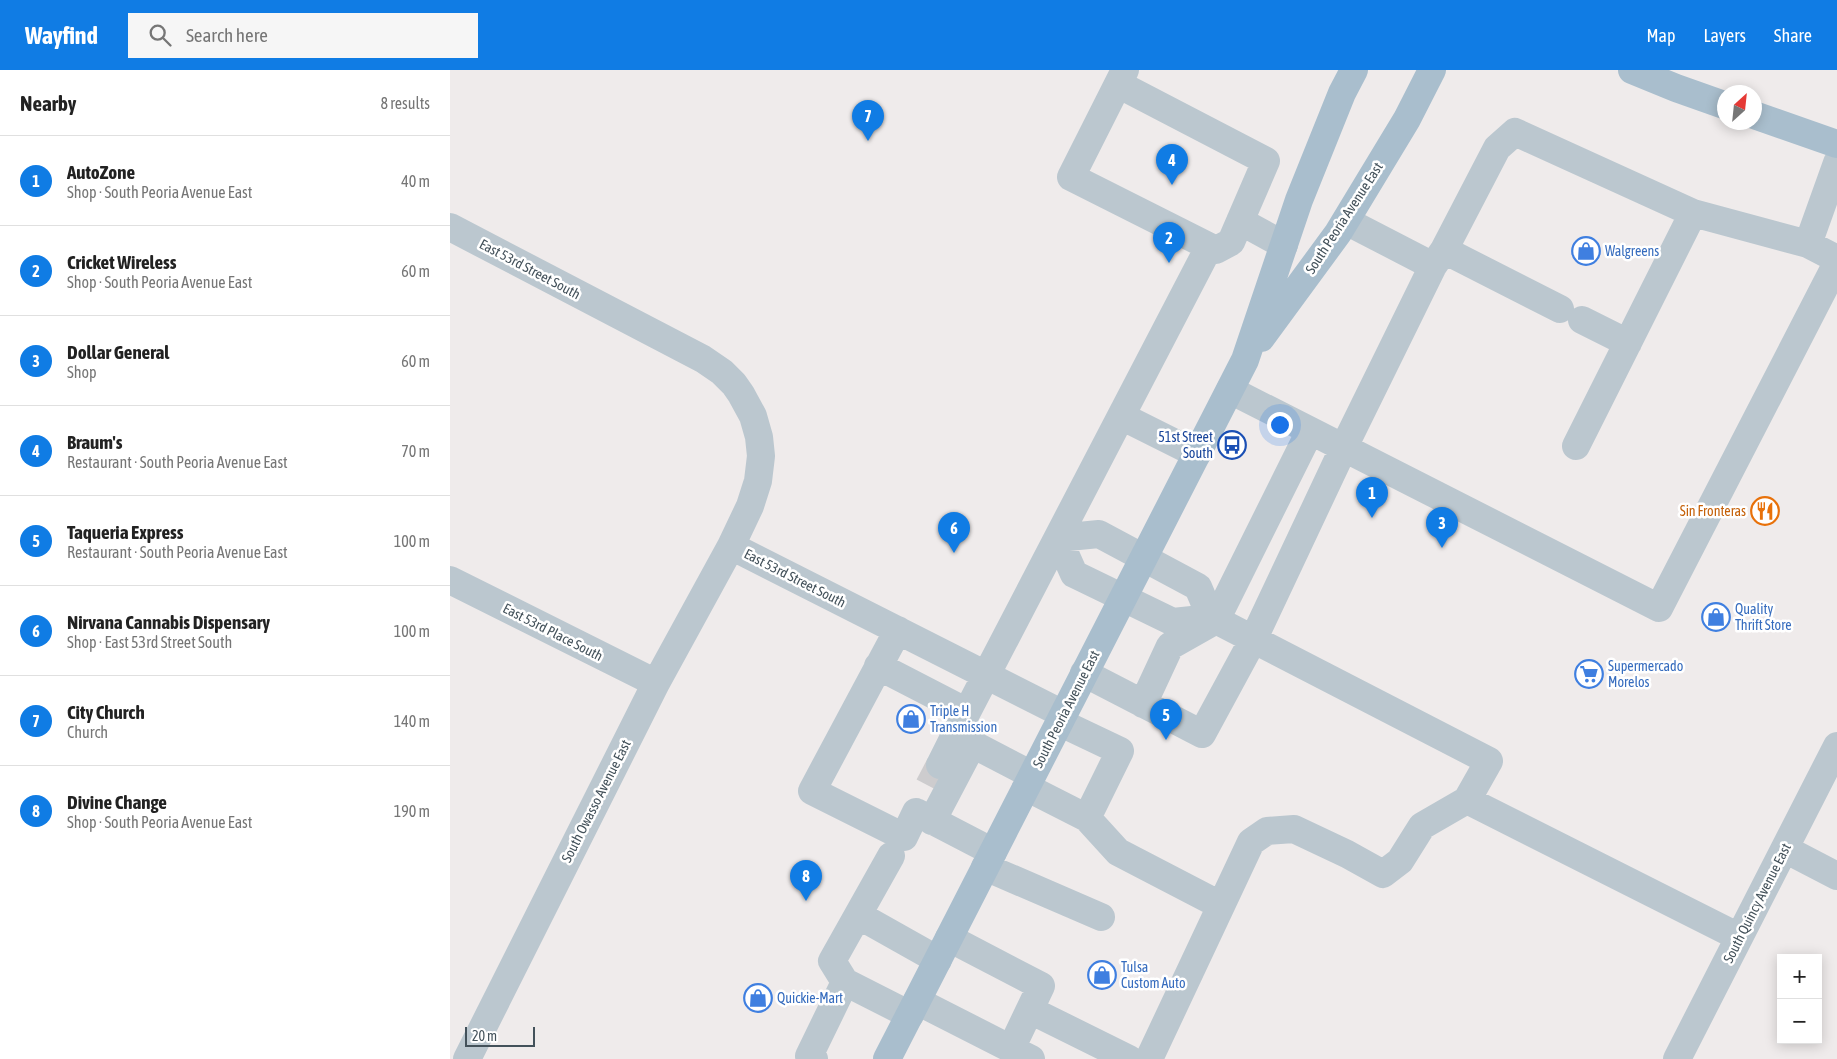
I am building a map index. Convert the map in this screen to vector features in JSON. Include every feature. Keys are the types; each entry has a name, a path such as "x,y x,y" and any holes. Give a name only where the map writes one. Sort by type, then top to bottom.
{"main road":[{"name":"South Peoria Avenue East","path":"887,1059 1245,360 1299,200 1342,93 1354,70"},
{"name":"South Peoria Avenue East","path":"1245,360 1346,221 1407,119 1432,70"},
{"path":"1632,70 1717,103"},
{"path":"1652,70 1676,88"},
{"path":"1762,118 1837,144"}],"street":[{"path":"1121,77 1266,161 1240,221 1231,242 1216,250 1071,177 1121,77"},
{"path":"1084,673 1202,734 1254,638 1344,447 1438,258 1497,148 1515,132 1693,212 1808,244 1837,261 1659,608 1344,447 1230,390"},
{"path":"1808,244 1837,163"},
{"path":"1576,446 1693,212"},
{"path":"1240,221 1284,245"},
{"path":"1346,221 1571,314 1628,343"},
{"name":"East 53rd Street South","path":"450,227 703,359 722,372 742,394 753,416 759,437 761,456 758,481 750,506 731,546 986,675 1120,751 1087,818"},
{"path":"898,630 812,791 904,837 924,817 964,731 986,675 1209,247"},
{"path":"1121,416 1197,454"},
{"path":"1143,704 1170,646 1214,619 1310,431"},
{"path":"1058,538 1099,534 1198,587 1214,619"},
{"path":"1058,538 1074,574 1173,622 1214,619 1489,761 1467,800 1422,826 1400,861 1383,874 1347,854 1294,829 1266,831 1251,842 1149,1059"},
{"name":"South Owasso Avenue East","path":"467,1059 656,683 731,546"},
{"name":"East 53rd Place South","path":"450,580 656,683"},
{"path":"878,666 1029,781 1087,818 1118,852 1220,905"},
{"path":"924,817 934,776 964,731"},
{"name":"South Quincy Avenue East","path":"1677,1059 1837,746"},
{"path":"1467,800 1740,937"},
{"path":"924,817 989,859 1102,917"},
{"path":"1785,849 1837,876"},
{"path":"858,915 1041,986 1030,1010 1021,1054 914,1008 845,982 832,961 891,856"},
{"path":"814,1059 809,1056 845,982"},
{"path":"1030,1010 1118,1057"}],"tunnel":[{"path":"929,786 940,765"}],"place":[{"name":"City Church","path":"868,141"},
{"name":"Braum's","path":"1172,185"},
{"name":"Walgreens","path":"1586,251"},
{"name":"Cricket Wireless","path":"1169,263"},
{"name":"51st Street South","path":"1232,445"},
{"name":"Sin Fronteras","path":"1765,511"},
{"name":"AutoZone","path":"1372,518"},
{"name":"Dollar General","path":"1442,548"},
{"name":"Nirvana Cannabis Dispensary","path":"954,553"},
{"name":"Quality Thrift Store","path":"1716,617"},
{"name":"Supermercado Morelos","path":"1589,674"},
{"name":"Triple H Transmission","path":"911,719"},
{"name":"Taqueria Express","path":"1166,740"},
{"name":"Divine Change","path":"806,901"},
{"name":"Tulsa Custom Auto","path":"1102,975"},
{"name":"Quickie-Mart","path":"758,998"}]}
